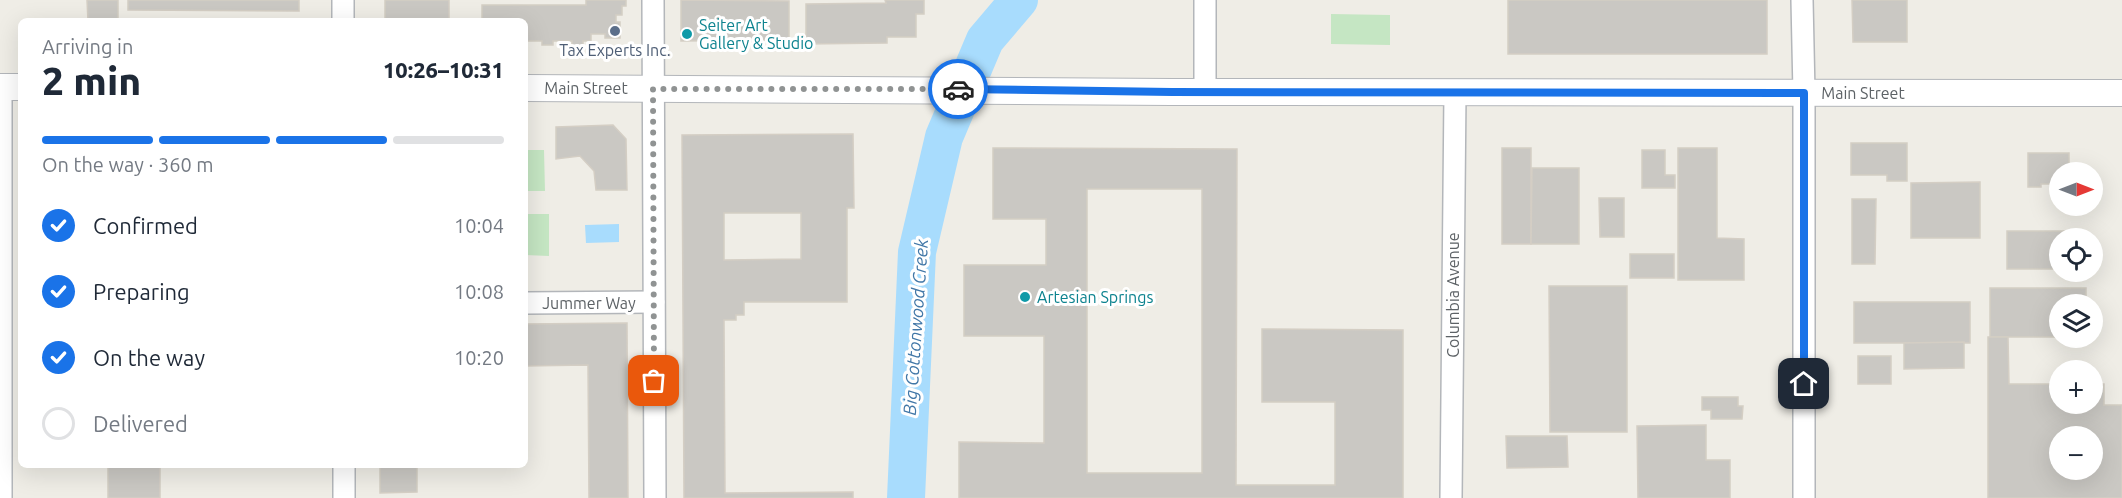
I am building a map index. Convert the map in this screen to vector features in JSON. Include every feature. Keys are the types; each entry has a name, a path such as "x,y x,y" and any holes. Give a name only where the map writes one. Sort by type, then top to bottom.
{"street":[{"path":"343,0 343,18"},
{"path":"653,0 655,498"},
{"path":"1205,0 1205,92"},
{"path":"1802,0 1804,498"},
{"path":"1,498 7,87"},
{"name":"Main Street","path":"528,88 1455,93 2122,93"},
{"name":"Columbia Avenue","path":"1451,498 1455,93"},
{"name":"Jummer Way","path":"528,303 654,302"},
{"path":"344,468 344,498"}],"green space":[{"path":"1331,14 1390,15 1390,45 1331,44"},
{"path":"528,150 544,150 545,191 528,191"},
{"path":"528,214 549,214 549,256 528,255"}],"water":[{"path":"619,224 619,242 586,243 585,225"}],"building":[{"path":"87,0 118,0 118,18 88,18"},
{"path":"128,0 299,0 299,11 128,10"},
{"path":"385,0 449,0 449,18 385,18"},
{"path":"586,0 626,0 626,6 622,6 622,15 616,15 616,22 620,22 620,38 605,38 605,34 591,34 591,41 583,41 583,45 572,45 572,41 553,41 553,45 542,45 542,41 528,41 528,18 482,18 482,5 586,5"},
{"path":"681,0 789,1 789,40 681,41"},
{"path":"885,0 924,0 924,14 916,14 916,37 887,37 887,43 806,44 806,4 886,3"},
{"path":"1508,0 1767,0 1767,54 1508,54"},
{"path":"1852,0 1907,0 1907,42 1853,42"},
{"path":"613,125 626,139 627,190 596,190 594,171 580,156 556,159 556,127"},
{"path":"853,134 854,208 847,208 847,302 744,302 744,315 736,315 736,320 724,320 725,493 853,492 853,498 684,498 682,135","holes":["724,213 801,213 801,259 724,260"]},
{"path":"1851,143 1907,143 1907,181 1887,181 1887,175 1851,175"},
{"name":"Artesian Springs","path":"993,148 1237,149 1236,485 1335,485 1335,402 1262,402 1262,329 1403,330 1403,498 959,498 959,442 1044,443 1044,336 964,336 964,265 1046,265 1046,219 993,219","holes":["1087,189 1202,189 1202,473 1087,473"]},
{"path":"1502,148 1531,148 1531,244 1502,244"},
{"path":"1678,148 1717,148 1717,238 1744,239 1744,280 1678,280"},
{"path":"1642,150 1665,150 1665,175 1675,175 1675,188 1642,188"},
{"path":"2028,153 2069,153 2069,162 2049,162 2049,184 2041,184 2041,187 2028,187"},
{"path":"1532,168 1579,168 1579,244 1531,244"},
{"path":"1980,182 1980,238 1911,238 1911,183"},
{"path":"1599,198 1624,198 1624,237 1600,237"},
{"path":"1852,199 1876,199 1875,264 1852,264"},
{"path":"2007,231 2049,231 2049,269 2007,269"},
{"path":"1630,254 1674,254 1674,278 1630,278"},
{"path":"1549,286 1627,286 1627,432 1550,432"},
{"path":"1990,288 2086,288 2086,294 2049,294 2049,337 1990,337"},
{"path":"1854,302 1970,302 1970,343 1854,343"},
{"path":"627,323 628,498 589,498 588,365 528,366 528,324"},
{"path":"1988,337 2008,337 2009,384 2049,384 2049,414 2103,414 2103,384 2104,405 2122,405 2122,498 1988,498"},
{"path":"1964,342 1964,368 1904,369 1904,343"},
{"path":"1858,356 1891,356 1891,384 1858,384"},
{"path":"1702,397 1738,397 1738,406 1743,406 1742,419 1711,419 1711,410 1702,410"},
{"path":"1706,425 1706,460 1730,460 1730,498 1638,498 1637,426"},
{"path":"1506,436 1567,436 1568,467 1507,468"},
{"path":"108,468 160,468 160,498 108,498"},
{"path":"380,468 417,468 417,492 380,493"}],"waterway":[{"name":"Big Cottonwood Creek","path":"906,498 917,252 944,137 985,40 1019,0"}],"way so far":[{"path":"654,381 653,89 958,89"}],"place":[{"name":"Tax Experts Inc.","path":"615,31"},
{"name":"Seiter Art Gallery & Studio","path":"687,34"},
{"name":"Artesian Springs","path":"1025,297"}],"route":[{"path":"958,89 1172,92 1804,93 1804,384"}]}
